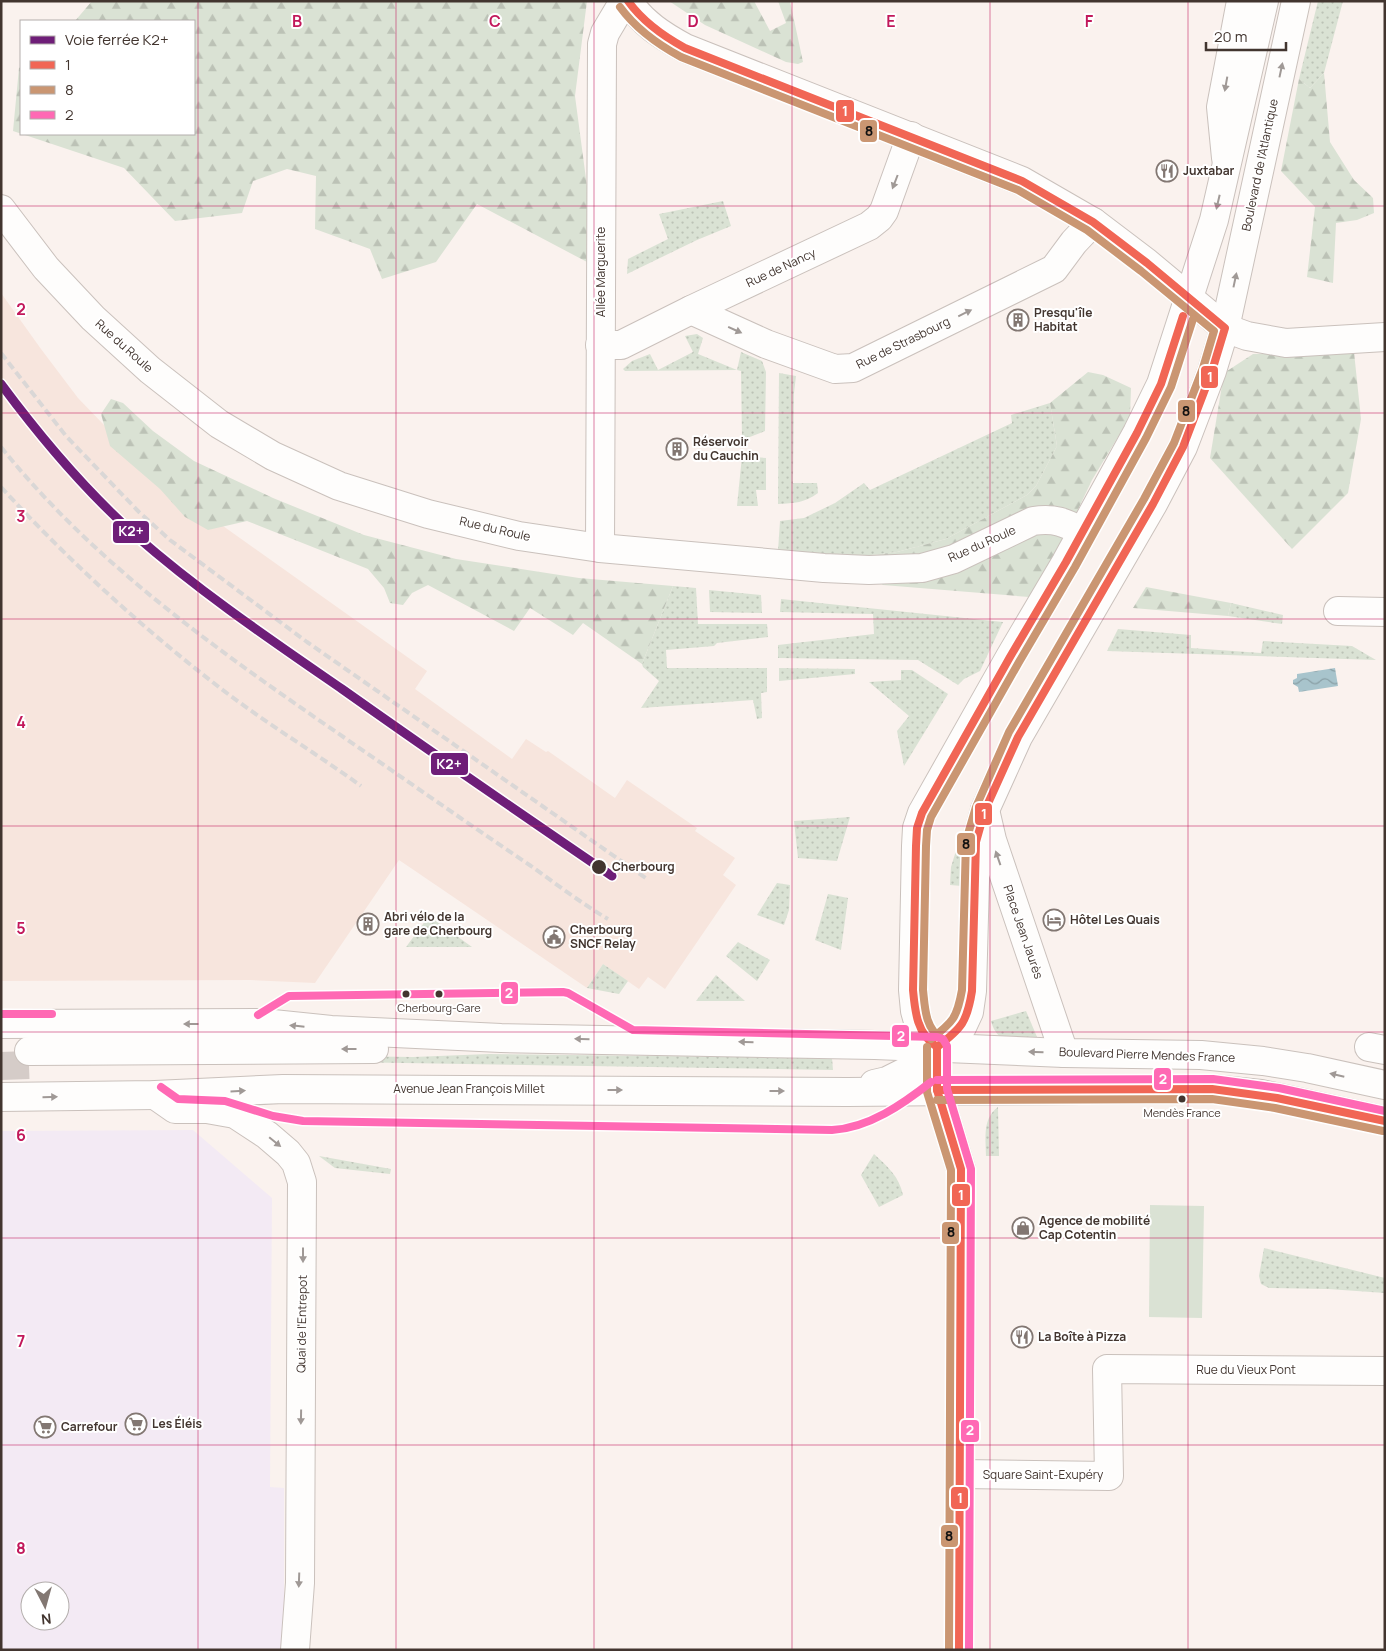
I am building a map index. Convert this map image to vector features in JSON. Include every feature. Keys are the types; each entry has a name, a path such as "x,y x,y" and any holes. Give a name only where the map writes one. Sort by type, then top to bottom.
{"main road":[{"path":"626,1 635,12 658,32 685,48 1022,181 1093,222 1147,263 1225,328 1247,336 1286,342 1385,337"},
{"name":"Allée Marguerite","path":"600,548 602,44 605,33 626,1"},
{"path":"1227,164 1221,107 1241,1"},
{"path":"960,1650 960,1169 937,1090 937,1048 925,1037 917,1023 913,990 917,828 922,813 1083,532 1137,433 1161,384 1214,220 1264,1"},
{"name":"Boulevard de l'Atlantique","path":"847,1092 887,1081 923,1063 937,1048 962,1027 969,1012 972,991 976,842 985,810 1018,736 1153,504 1183,447 1212,371 1225,328 1296,1"},
{"name":"Rue de Nancy","path":"600,345 621,346 691,310 870,226 884,211 911,136"},
{"name":"Rue du Roule","path":"1,209 46,268 93,318 150,370 219,424 273,456 340,486 428,514 519,536 600,548 824,568 869,570 922,568 954,559 1033,521 1059,520 1083,532"},
{"name":"Rue de Strasbourg","path":"691,310 766,344 835,369 853,368 1054,269 1074,242 1093,222"},
{"path":"1338,611 1385,612"},
{"name":"Place Jean Jaurès","path":"985,810 992,840 1064,1053"},
{"path":"876,1045 885,1043 899,1031 904,1023 913,990"},
{"path":"1,1024 263,1023 331,1030 501,1038"},
{"path":"283,1088 253,1068 30,1058 458,1049 501,1038"},
{"name":"Boulevard Pierre Mendes France","path":"501,1038 848,1044 1064,1053 1201,1055 1307,1068 1385,1086"},
{"name":"Avenue Jean François Millet","path":"1,1098 155,1095 283,1088 847,1092 937,1090"},
{"path":"937,1090 1212,1089 1261,1094 1385,1121"},
{"name":"Quai de l'Entrepot","path":"155,1095 175,1109 208,1109 235,1114 267,1135 288,1153 296,1163 302,1182 300,1583 295,1650"},
{"name":"Square Saint-Exupéry","path":"961,1474 1109,1476 1107,1369"},
{"name":"Rue du Vieux Pont","path":"1107,1369 1385,1371"}],"shaded area":[{"path":"1,293 78,398 130,452 209,516 427,671 415,689 512,759 526,739 546,752 548,751 615,798 627,780 697,828 695,831 735,858 723,875 736,885 665,989 648,977 639,989 603,964 587,988 399,860 315,983 250,980 1,981"},
{"name":"Les Éléis","path":"193,1130 272,1198 270,1487 284,1488 284,1650 1,1650 1,1131"}],"green space":[{"path":"92,1 587,1 575,96 590,209 587,262 477,204 436,262 382,279 370,249 315,229 316,176 287,169 253,181 242,213 175,221 124,168 25,135 195,135 195,20 76,20"},
{"path":"669,1 754,1 770,31 786,23 778,1 790,1 803,62 798,64 786,62 705,25"},
{"path":"1318,1 1343,1 1324,73 1310,88 1299,79"},
{"path":"20,68 20,134 13,131"},
{"path":"1324,73 1330,142 1354,180 1373,198 1374,213 1357,220 1336,223 1333,283 1307,277 1315,207 1281,171 1299,79 1310,88"},
{"path":"723,201 731,226 697,240 627,274 628,259 668,239 659,214"},
{"path":"697,334 703,338 698,354 737,370 625,371 623,369 632,361 650,354 658,370 693,352 685,336"},
{"path":"741,352 762,361 766,372 765,431 742,440 741,371 737,370"},
{"path":"1354,352 1361,419 1348,493 1292,549 1210,458 1224,373 1253,354"},
{"path":"1088,372 1103,375 1131,388 1130,417 1092,480 1056,556 1029,597 883,585 846,558 897,552 946,539 1027,495 1036,486 1057,446 1050,403"},
{"path":"779,373 796,376 794,393 793,483 817,483 818,493 804,501 778,504"},
{"path":"111,399 123,403 153,431 194,461 273,498 364,535 456,559 579,578 673,586 642,664 583,623 573,635 530,608 514,631 428,585 412,593 403,605 390,603 384,588 368,569 247,521 208,530 185,517 160,489 110,446 101,414"},
{"path":"1050,403 1057,446 1036,486 1027,495 946,539 897,552 846,558 778,551 780,521 804,518 835,503 864,483 870,490 1012,423 1011,415"},
{"path":"742,456 766,458 766,490 756,490 758,506 737,506"},
{"path":"673,586 696,588 698,624 767,624 768,637 717,643 714,646 666,650 667,668 767,668 767,692 761,693 762,718 757,719 753,700 641,708 659,681 642,664"},
{"path":"1146,587 1231,603 1228,616 1133,608"},
{"path":"709,590 761,595 762,613 710,612"},
{"path":"781,599 1003,622 980,671 964,679 958,685 918,660 778,658 778,645 874,634 873,614 780,612"},
{"path":"1231,603 1283,615 1282,624 1228,616"},
{"path":"1118,629 1191,635 1191,648 1261,653 1263,641 1352,646 1376,660 1107,651"},
{"path":"779,668 855,669 855,674 779,681"},
{"path":"901,670 912,670 948,694 904,766 897,731 909,716 869,682 901,680"},
{"path":"850,817 837,861 798,858 794,821"},
{"path":"959,841 966,843 962,886 950,885 951,867"},
{"path":"777,883 790,885 789,910 784,925 757,915"},
{"path":"828,894 848,898 841,950 815,940"},
{"path":"429,916 472,947 406,947"},
{"path":"738,942 770,960 757,981 726,956"},
{"path":"603,964 628,981 619,994 587,988"},
{"path":"716,975 745,1001 696,1001"},
{"path":"1026,1011 1040,1044 1010,1042 999,1035 994,1029 991,1021"},
{"path":"489,1054 832,1058 833,1070 343,1062 343,1056 413,1057"},
{"path":"998,1107 999,1156 986,1156 987,1123 989,1117"},
{"path":"874,1154 888,1167 899,1182 903,1195 879,1207 861,1175"},
{"path":"319,1156 391,1169 390,1174 335,1168"},
{"path":"1150,1205 1204,1206 1202,1318 1149,1317"},
{"path":"1264,1248 1385,1278 1385,1293 1328,1289 1269,1288 1261,1284 1259,1276"}],"water":[{"path":"1335,668 1338,686 1299,692 1298,687 1293,684 1297,674"}],"tunnel":[{"path":"1,1066 30,1065"}],"railway":[{"path":"1,353 66,436 139,512 170,540 307,642 647,879"},
{"path":"1,447 42,494 86,539 181,620 282,694 608,919"},
{"path":"1,487 104,590 187,662 233,698 361,786"}],"rail line":[{"name":"K2+","path":"1,384 48,444 81,482 135,535 160,556 262,634 612,876"}],"transit line":[{"name":"1","path":"628,1 640,16 654,28 685,48 1022,181 1093,222 1147,263 1225,328 1212,371 1183,447 1153,504 1018,737 985,810 976,842 972,991 970,1002 962,1024 937,1047"},
{"name":"8","path":"620,7 648,35 681,57 1018,190 1087,230 1141,271 1214,331 1203,368 1174,443 1144,499 1009,732 976,807 966,841 962,990 953,1019 931,1039"},
{"name":"1","path":"937,1047 925,1036 918,1022 913,990 916,846 917,828 922,813 1066,562 1137,433 1161,384 1183,316"},
{"name":"8","path":"942,1039 936,1034 929,1023 925,1011 923,990 926,846 927,830 931,817 1075,567 1146,438 1171,387 1193,319"},
{"name":"2","path":"258,1015 289,996 563,992 568,993 633,1030 937,1037 943,1039 947,1046 947,1089 971,1169 969,1650"},
{"name":"2","path":"1,1014 52,1014"},
{"name":"8","path":"927,1047 927,1092 951,1170 949,1650"},
{"name":"1","path":"937,1047 937,1090 961,1169 959,1650"},
{"name":"2","path":"937,1080 1213,1079 1279,1088 1385,1111"},
{"name":"2","path":"161,1087 178,1099 225,1101 273,1116 303,1121 832,1130 859,1125 885,1114 931,1082"},
{"name":"1","path":"937,1090 1212,1089 1277,1098 1385,1121"},
{"name":"8","path":"937,1100 1212,1099 1275,1108 1383,1131"}],"place":[{"name":"Juxtabar","path":"1167,171"},
{"name":"Presqu'île Habitat","path":"1018,320"},
{"name":"Réservoir du Cauchin","path":"677,449"},
{"name":"Cherbourg","path":"599,867"},
{"name":"Hôtel Les Quais","path":"1054,920"},
{"name":"Abri vélo de la gare de Cherbourg","path":"368,924"},
{"name":"Cherbourg SNCF Relay","path":"554,937"},
{"name":"Cherbourg-Gare","path":"439,994"},
{"name":"Mendès France","path":"1182,1099"},
{"name":"Agence de mobilité Cap Cotentin","path":"1023,1228"},
{"name":"La Boîte à Pizza","path":"1022,1337"},
{"name":"Les Éléis","path":"136,1424"},
{"name":"Carrefour","path":"45,1427"}]}
